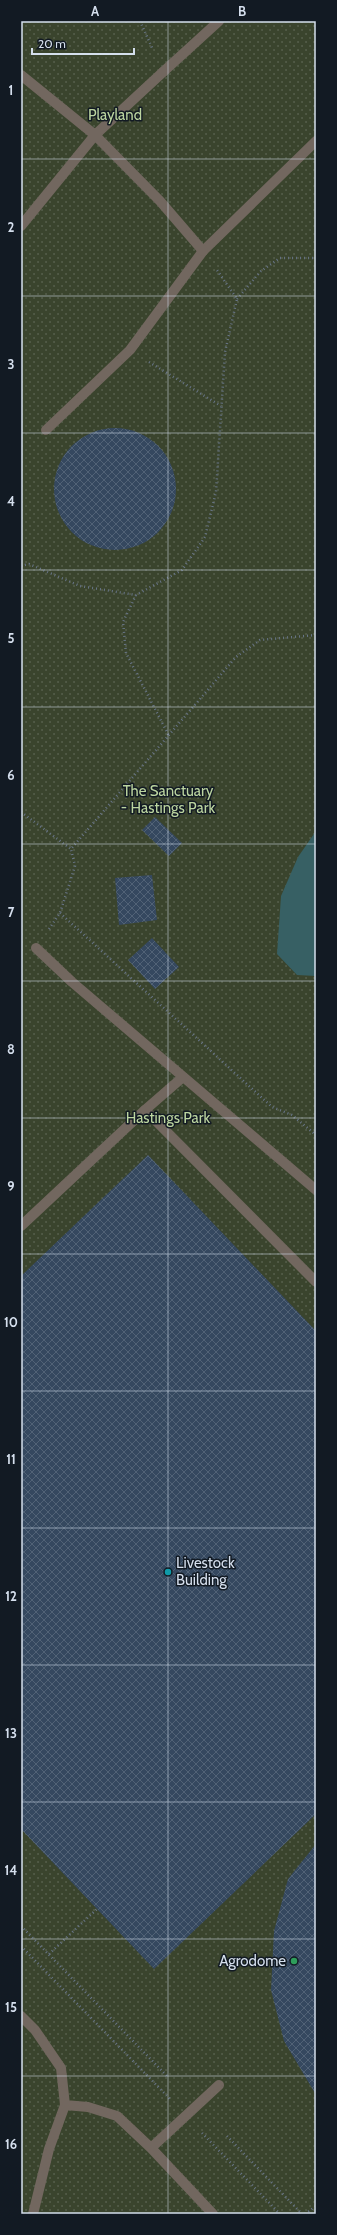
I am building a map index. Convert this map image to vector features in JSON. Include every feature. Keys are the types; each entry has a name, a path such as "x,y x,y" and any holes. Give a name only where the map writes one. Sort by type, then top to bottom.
{"street":[{"path":"21,226 95,135 219,21"},
{"path":"21,75 95,135 160,201 203,251"},
{"path":"46,430 130,350 203,251 316,141"},
{"path":"36,948 182,1076 316,1190"},
{"path":"21,1226 182,1076"},
{"path":"145,1110 316,1282"},
{"path":"21,2016 35,2030 61,2068 65,2105 49,2149 33,2214"},
{"path":"152,2148 219,2085"},
{"path":"65,2105 88,2107 116,2116 152,2148 213,2214"}],"path":[{"path":"140,21 163,72"},
{"path":"203,251 237,299"},
{"path":"169,736 126,653 123,622 136,595 182,570 205,537 216,492 225,352 237,299 261,271 280,258 316,258"},
{"path":"130,350 221,406"},
{"path":"21,566 29,564 80,586 136,595"},
{"path":"71,849 236,657 260,640 316,635"},
{"path":"21,812 71,849 75,866 60,913 36,948"},
{"path":"60,913 272,1107 292,1115 316,1135"},
{"path":"49,1954 97,1909"},
{"path":"21,1926 167,2076"},
{"path":"21,1946 156,2085"},
{"path":"227,2136 302,2214"},
{"path":"214,2146 280,2214"},
{"path":"305,2214 316,2206"}],"green space":[{"name":"Hastings Park","path":"21,21 316,21 316,2214 21,2214"}],"shaded area":[{"path":"316,831 316,976 297,975 277,954 281,896 298,857"}],"building":[{"path":"115,428 138,432 149,438 158,446 166,455 172,466 176,489 172,512 166,523 158,532 149,540 138,546 115,550 92,546 81,540 72,532 64,523 58,512 54,489 58,466 64,455 72,446 81,438 92,432"},
{"path":"155,817 182,843 169,856 142,830"},
{"path":"152,875 157,920 119,925 115,878"},
{"path":"152,938 179,967 155,989 128,960"},
{"name":"Livestock Building","path":"148,1155 316,1331 316,1814 154,1969 21,1829 21,1276"},
{"name":"Agrodome","path":"316,1844 316,2095 284,2041 271,1990 274,1931 288,1879"}],"place":[{"name":"Livestock Building","path":"168,1572"},
{"name":"Agrodome","path":"294,1961"}],"park label":[{"name":"Playland","path":"115,115"},
{"name":"The Sanctuary - Hastings Park","path":"168,800"}]}
